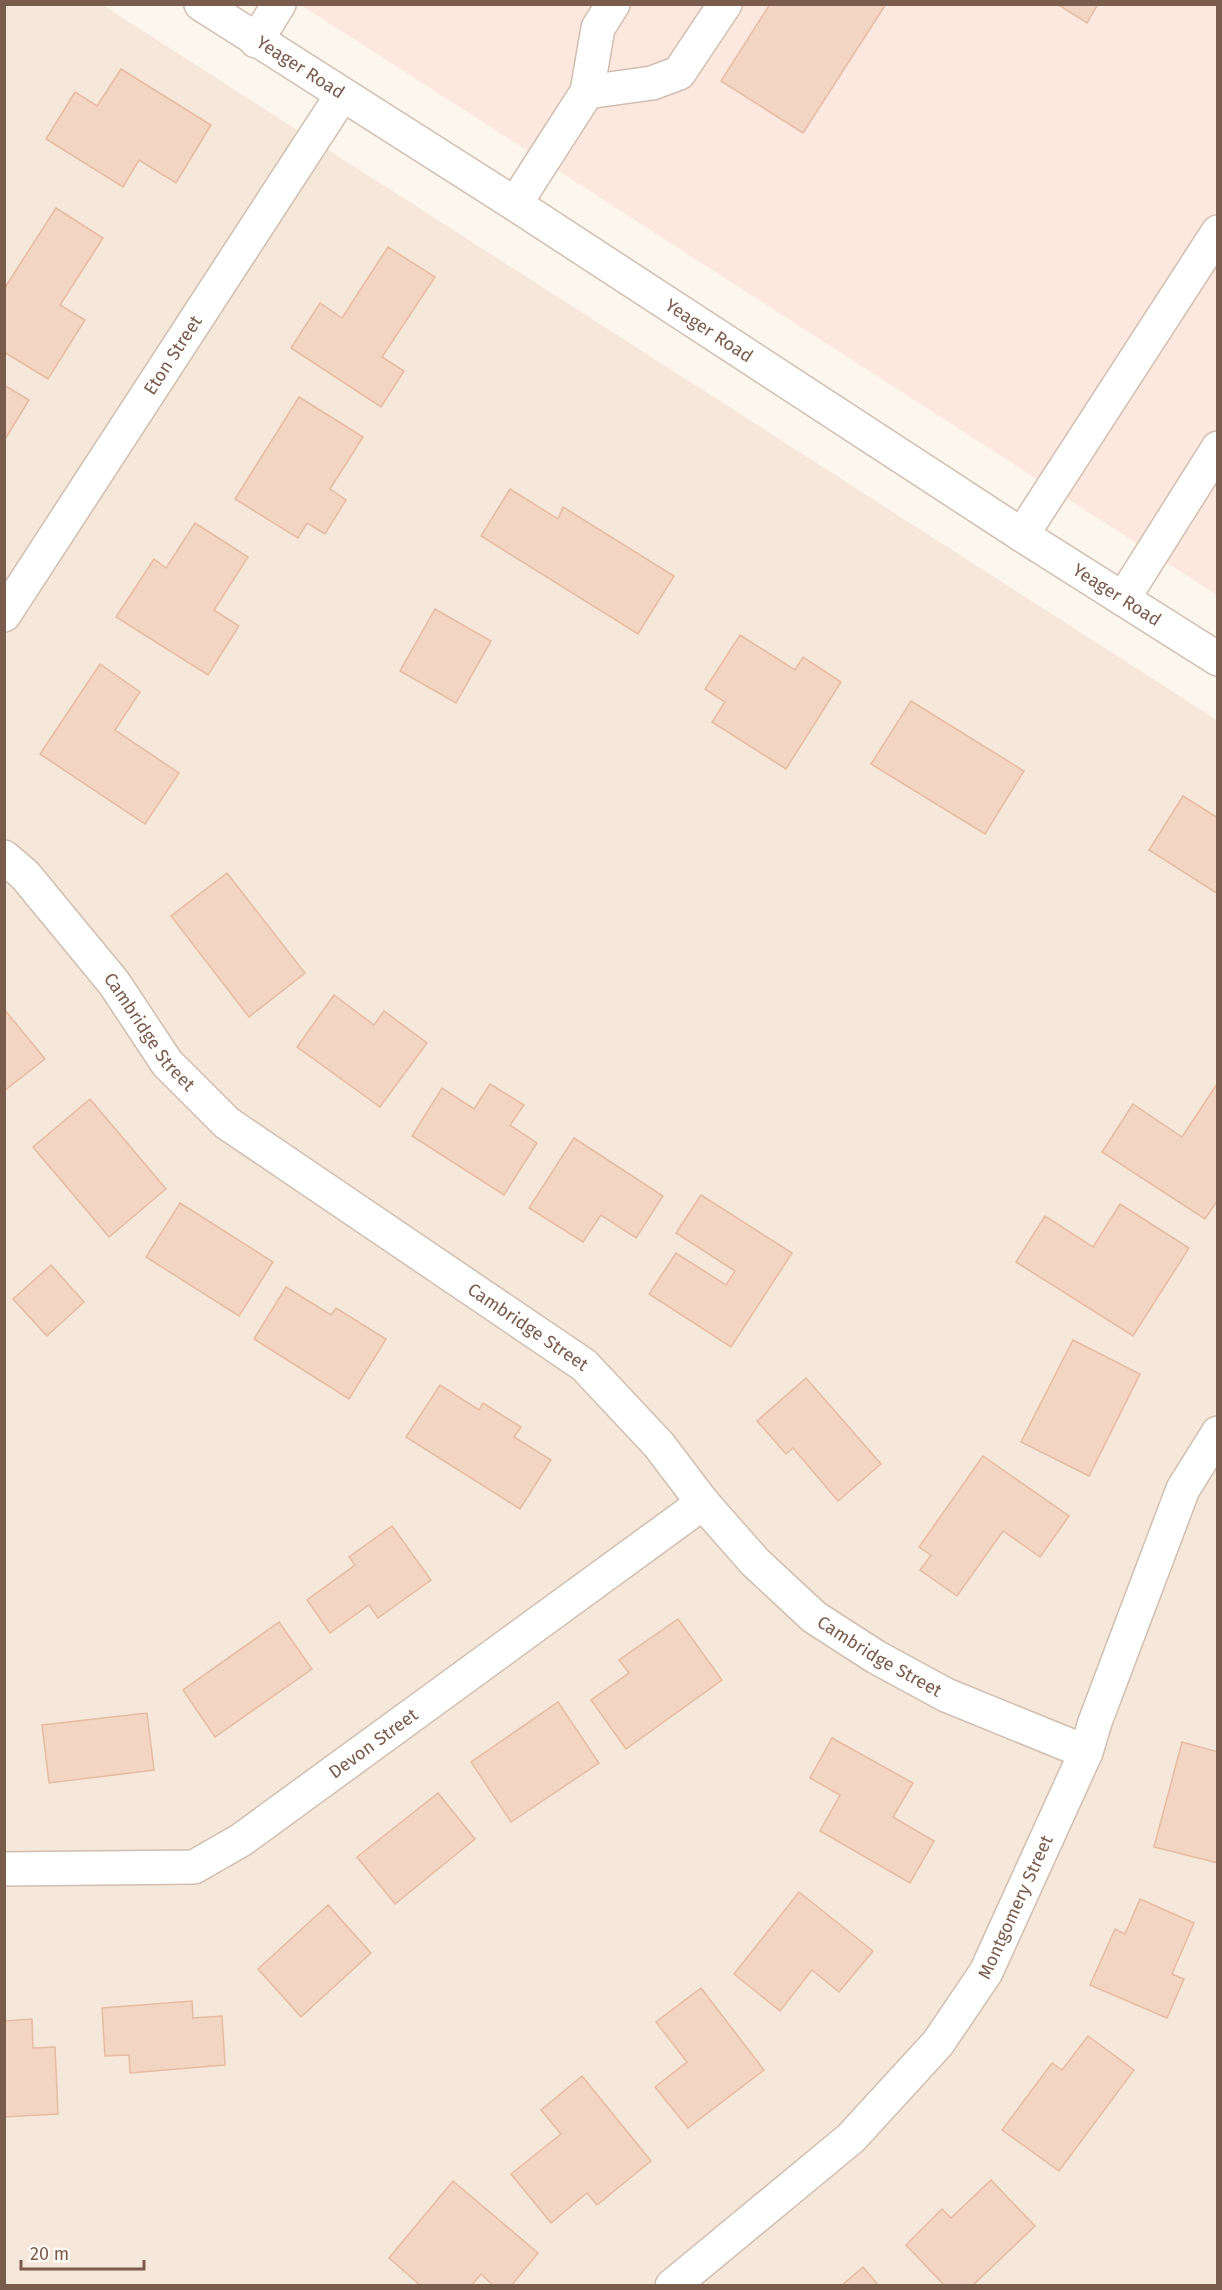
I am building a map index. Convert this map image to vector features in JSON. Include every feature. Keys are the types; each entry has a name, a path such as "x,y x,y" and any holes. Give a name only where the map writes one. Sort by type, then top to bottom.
{"street":[{"name":"Yeager Road","path":"201,4 515,204 1022,535 1218,659"},
{"path":"256,41 279,4"},
{"path":"515,204 587,92 598,28 613,4"},
{"path":"587,92 652,83 679,74 725,4"},
{"name":"Eton Street","path":"4,615 342,95"},
{"path":"1022,535 1218,232"},
{"path":"1123,599 1218,448"},
{"name":"Cambridge Street","path":"4,857 25,875 114,983 167,1063 227,1123 584,1365 659,1445 703,1503 755,1562 814,1617 876,1657 946,1695 1086,1752"},
{"name":"Montgomery Street","path":"672,2286 851,2138 938,2043 986,1972 1086,1752 1095,1722 1183,1489 1218,1433"},
{"name":"Devon Street","path":"4,1869 194,1867 241,1840 703,1503"}],"shaded area":[{"path":"101,4 1217,720 1218,2285 5,2286 4,5"},
{"path":"301,5 1217,5 1217,595"}],"building":[{"path":"770,4 886,4 803,133 721,81"},
{"path":"1057,4 1098,4 1087,23"},
{"path":"121,69 211,125 176,183 139,160 123,187 46,139 75,92 97,106"},
{"path":"56,208 103,238 60,305 85,320 48,379 4,352 4,289"},
{"path":"388,247 435,277 382,357 404,371 381,407 291,348 320,303 342,318"},
{"path":"4,385 29,400 4,441"},
{"path":"299,397 363,437 330,489 346,500 325,534 307,523 298,538 235,499"},
{"path":"510,489 558,519 563,507 674,576 638,634 481,536"},
{"path":"195,523 248,557 214,610 239,626 208,675 116,617 154,559 166,568"},
{"path":"435,609 491,641 456,703 400,671"},
{"path":"740,635 795,670 803,657 841,682 786,769 712,722 725,702 705,689"},
{"path":"100,664 140,692 115,730 179,773 145,824 40,754"},
{"path":"911,701 1024,771 985,834 871,764"},
{"path":"1183,796 1218,818 1218,894 1149,850"},
{"path":"227,873 305,973 249,1017 171,916"},
{"path":"334,995 374,1025 384,1011 427,1043 380,1107 297,1047"},
{"path":"4,1009 45,1059 4,1091"},
{"path":"490,1084 524,1105 510,1125 537,1143 504,1195 412,1136 442,1088 474,1109"},
{"path":"1217,1084 1218,1200 1205,1219 1102,1152 1133,1104 1182,1137"},
{"path":"90,1099 166,1189 109,1237 33,1147"},
{"path":"574,1138 663,1196 636,1238 601,1215 583,1242 529,1208"},
{"path":"701,1195 792,1253 731,1347 649,1294 676,1253 726,1285 735,1271 676,1233"},
{"path":"180,1203 273,1262 239,1316 146,1257"},
{"path":"1120,1204 1189,1248 1133,1336 1016,1262 1045,1216 1093,1247"},
{"path":"51,1265 84,1302 47,1336 13,1299"},
{"path":"286,1287 331,1315 336,1308 386,1339 349,1399 254,1339"},
{"path":"1073,1340 1140,1374 1089,1476 1021,1442"},
{"path":"806,1378 881,1464 838,1501 793,1448 786,1454 757,1421"},
{"path":"440,1385 479,1410 483,1403 521,1427 514,1437 551,1460 520,1509 406,1437"},
{"path":"983,1456 1069,1516 1040,1557 1003,1531 957,1596 920,1570 931,1555 919,1547"},
{"path":"392,1526 431,1580 378,1618 369,1605 330,1633 307,1600 355,1565 349,1557"},
{"path":"678,1619 722,1680 626,1749 591,1700 629,1673 619,1660"},
{"path":"279,1622 312,1669 215,1737 183,1690"},
{"path":"558,1702 599,1763 511,1822 471,1762"},
{"path":"147,1713 154,1770 49,1783 42,1725"},
{"path":"832,1738 913,1783 893,1817 934,1841 910,1883 820,1831 840,1795 810,1778"},
{"path":"1182,1742 1218,1752 1218,1863 1154,1847"},
{"path":"438,1793 475,1839 395,1904 357,1857"},
{"path":"799,1892 873,1951 839,1992 812,1970 780,2011 734,1974"},
{"path":"1140,1899 1194,1923 1172,1974 1184,1979 1167,2018 1090,1985 1115,1929 1125,1934"},
{"path":"328,1905 371,1953 301,2017 258,1969"},
{"path":"701,1988 764,2070 688,2128 655,2087 687,2062 656,2022"},
{"path":"192,2001 193,2018 222,2016 225,2065 130,2073 129,2055 105,2056 102,2008"},
{"path":"32,2019 33,2048 55,2047 58,2114 4,2117 4,2021"},
{"path":"1088,2036 1134,2070 1059,2171 1002,2130 1052,2063 1062,2070"},
{"path":"582,2076 651,2161 597,2205 587,2193 551,2223 511,2174 561,2134 541,2110"},
{"path":"991,2180 1035,2226 972,2286 945,2286 906,2245 942,2209 951,2218"},
{"path":"453,2181 538,2253 511,2286 494,2286 481,2274 471,2286 421,2286 389,2258"},
{"path":"863,2267 879,2286 841,2286"}]}
